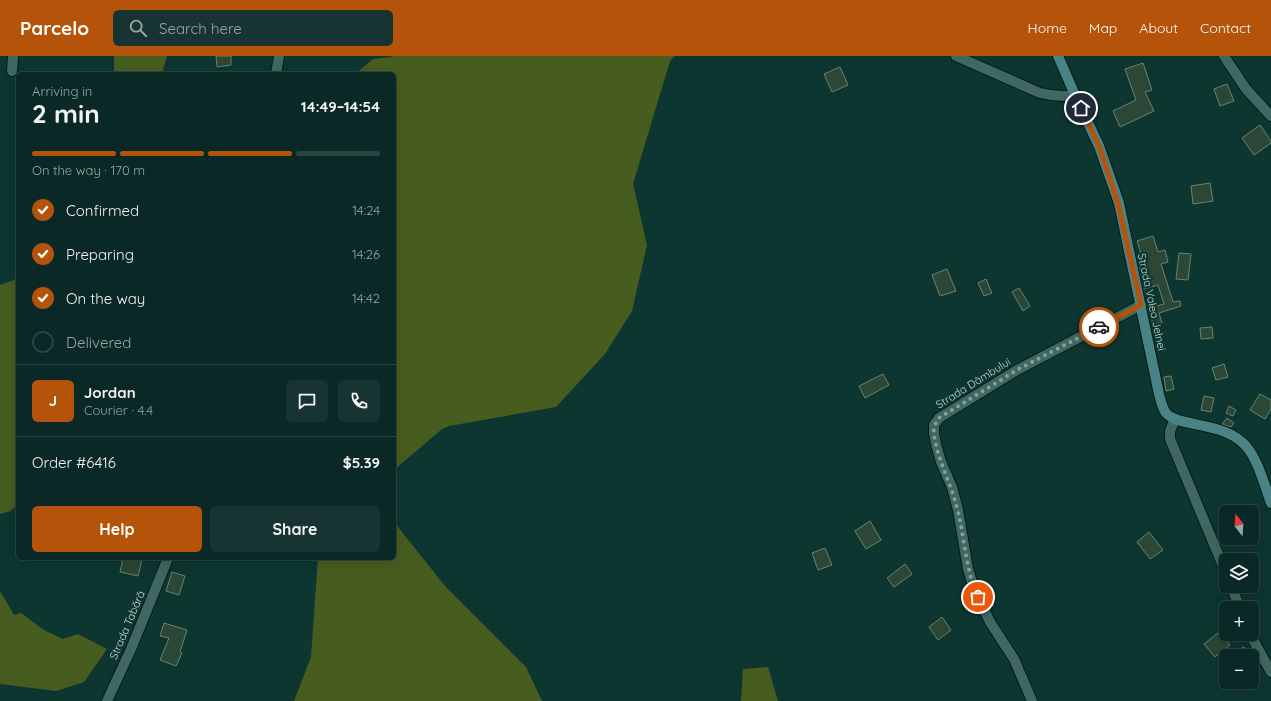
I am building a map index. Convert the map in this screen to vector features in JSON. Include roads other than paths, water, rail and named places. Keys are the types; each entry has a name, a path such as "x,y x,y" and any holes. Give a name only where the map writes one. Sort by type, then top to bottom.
{"main road":[{"name":"Strada Valea Jelnei","path":"1058,56 1099,146 1118,203 1161,401 1167,414 1175,419"},
{"path":"1175,419 1222,431 1232,435 1242,442 1249,449 1254,459 1271,503"}],"street":[{"path":"12,71 13,56"},
{"path":"276,72 278,56"},
{"path":"956,56 1040,93 1064,97 1075,95"},
{"path":"1224,56 1246,89 1271,116"},
{"name":"Strada Dâmbului","path":"1032,701 1014,659 990,622 974,589 968,569 958,510 952,487 941,462 936,444 934,425 939,418 1017,370 1141,305"},
{"path":"1175,419 1170,431 1170,439 1219,555"},
{"name":"Strada Tabără","path":"107,701 131,649 167,560"},
{"path":"1254,641 1271,672"}]}
